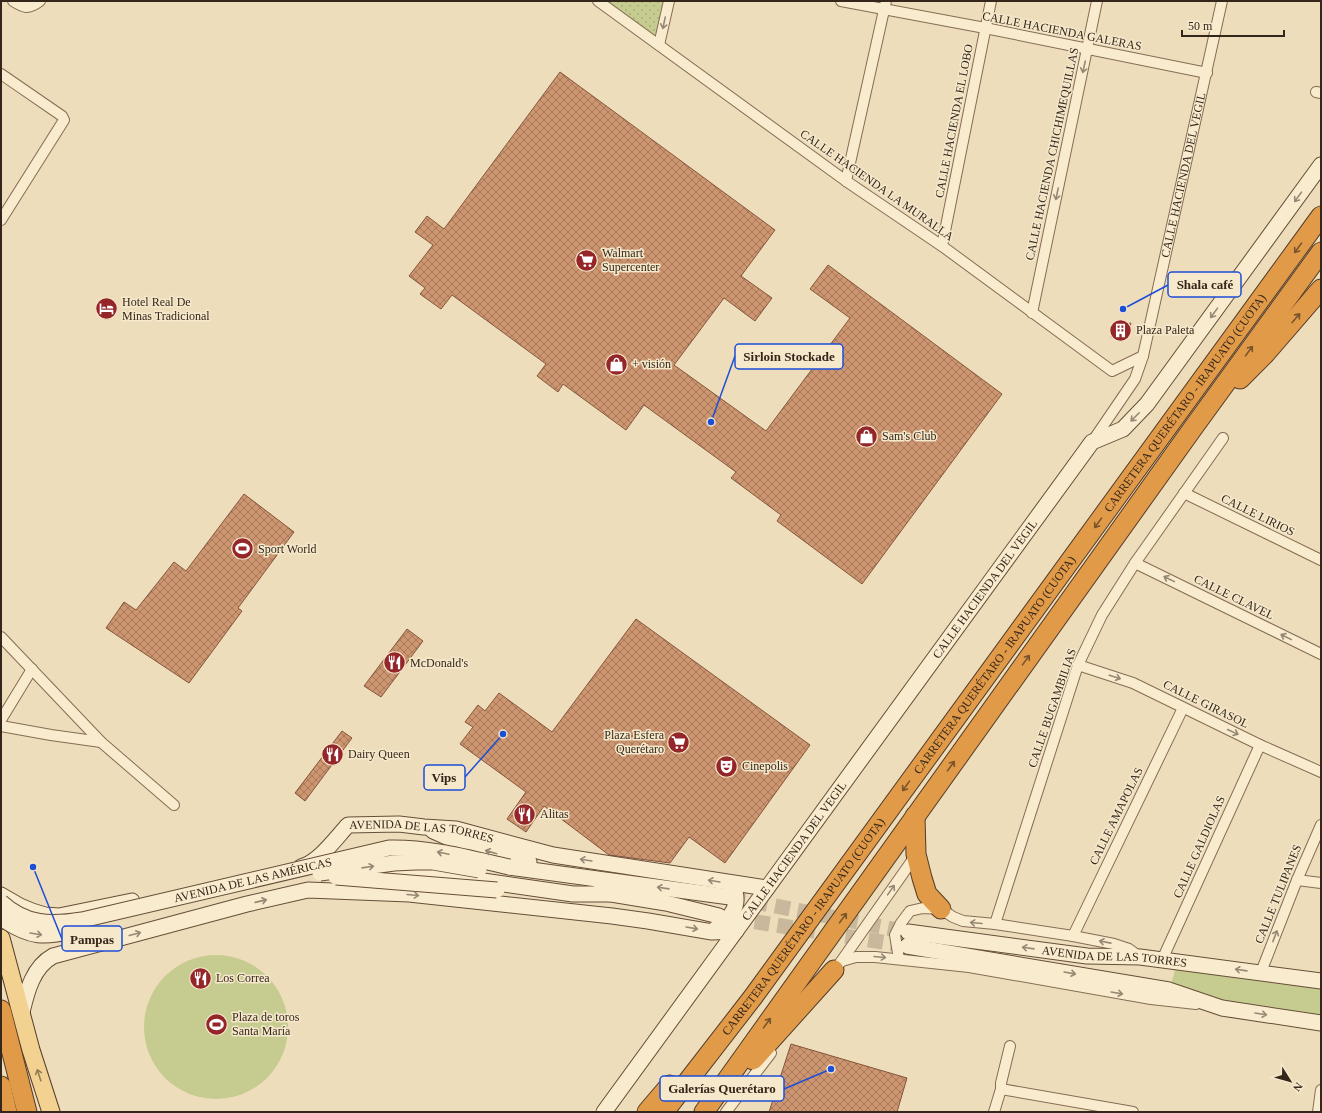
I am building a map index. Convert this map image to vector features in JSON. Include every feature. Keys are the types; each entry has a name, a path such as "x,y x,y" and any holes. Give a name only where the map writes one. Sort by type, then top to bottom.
{"highway":[{"name":"CARRETERA QUERÉTARO - IRAPUATO (CUOTA)","path":"664,1112 753,997 1321,216"},
{"name":"CARRETERA QUERÉTARO - IRAPUATO (CUOTA)","path":"704,1112 1193,428 1321,252"},
{"path":"1193,428 1265,354 1321,289"},
{"path":"915,816 916,854 927,894 941,909"},
{"path":"707,1112 838,965"},
{"path":"647,1112 668,1087 753,997"},
{"path":"1,1010 26,1112"},
{"path":"1,1087 8,1112"}],"main road":[{"path":"1092,442 1123,429 1148,404 1321,165"},
{"name":"CALLE HACIENDA DEL VEGIL","path":"604,1112 1092,442"},
{"name":"AVENIDA DE LAS TORRES","path":"1,895 32,911 46,915 59,916 301,871 320,856 348,825 399,824 456,829 553,855 731,890"},
{"path":"424,827 460,843 582,877"},
{"name":"AVENIDA DE LAS AMÉRICAS","path":"1,902 9,909 32,921 64,923 389,848 438,851 508,871"},
{"name":"AVENIDA DE LAS AMÉRICAS","path":"1,918 13,927 34,935 49,936 301,871 394,863 433,862 508,871"},
{"path":"301,871 497,890 612,916"},
{"path":"301,871 322,874 336,882 346,891"},
{"path":"508,871 609,894 666,903 719,916"},
{"name":"AVENIDA DE LAS TORRES","path":"508,871 731,890 767,888"},
{"path":"375,892 392,876 421,872 573,894 609,894"},
{"path":"22,1012 27,992 37,970 46,960 53,956 247,904 308,890 409,894 648,920 712,932 736,931"},
{"path":"712,932 725,922 732,914 737,901 736,892 731,890"},
{"path":"1,938 31,1050 51,1112"},
{"name":"AVENIDA DE LAS TORRES","path":"1321,981 1140,957 1086,956 908,939 1169,990 1222,1008 1321,1023"}],"street":[{"path":"13,1 25,8 33,6 40,1"},
{"name":"CALLE HACIENDA LA MURALLA","path":"598,1 659,44 846,182 942,246 1112,372 1143,356"},
{"path":"659,44 669,1"},
{"name":"CALLE HACIENDA GALERAS","path":"841,1 885,5 985,28 1206,73"},
{"name":"CALLE HACIENDA EL LOBO","path":"942,246 990,1"},
{"name":"CALLE HACIENDA CHICHIMEQUILLAS","path":"1032,313 1097,1"},
{"name":"CALLE HACIENDA DEL VEGIL","path":"1092,442 1135,379 1143,356 1222,1"},
{"path":"846,182 885,5"},
{"path":"1,74 64,118 63,124 1,220"},
{"name":"CALLE BUGAMBILIAS","path":"995,924 1078,665 1102,615 1135,562 1223,438"},
{"name":"CALLE LIRIOS","path":"1184,492 1321,560"},
{"name":"CALLE CLAVEL","path":"1135,562 1321,654"},
{"path":"1,637 101,742 174,805"},
{"name":"CALLE GIRASOL","path":"1078,665 1132,683 1260,745 1321,772"},
{"path":"1,720 32,669"},
{"name":"CALLE AMAPOLAS","path":"1073,936 1183,708"},
{"path":"1,726 51,736 101,742"},
{"name":"CALLE GALDIOLAS","path":"1162,960 1260,745"},
{"name":"CALLE TULIPANES","path":"1261,972 1297,880 1321,826"},
{"path":"726,1112 838,965 916,854"},
{"path":"1297,880 1321,883"},
{"path":"899,959 895,935 901,923 910,911 923,908 941,909 958,920 1073,936 1114,944 1129,949 1140,957"},
{"name":"AVENIDA DE LAS TORRES","path":"838,965 856,957 899,959 969,967 1151,999 1222,1008"},
{"path":"994,1112 1001,1089 1001,1083 1010,1046"},
{"path":"1001,1089 1133,1112"},
{"path":"1318,1112 1321,1090"}],"green space":[{"path":"598,1 669,1 659,45"},
{"name":"Plaza de toros Santa María","path":"209,955 223,955 250,963 262,971 272,981 283,999 287,1013 287,1041 283,1055 272,1073 262,1083 244,1094 223,1099 209,1099 182,1091 170,1083 160,1073 149,1055 144,1034 144,1020 152,993 160,981 170,971 188,960"},
{"path":"1178,961 1321,981 1321,1023 1169,990"}],"building":[{"path":"560,72 775,230 741,276 772,298 755,321 724,298 674,365 766,431 850,318 810,289 828,265 1002,394 862,584 777,521 781,515 731,478 736,472 644,405 626,430 563,384 558,392 537,376 546,364 452,295 441,309 420,294 425,288 409,276 433,245 415,232 427,216 444,229"},
{"name":"Plaza Paleta","path":"1131,323 1129,332 1125,337 1111,337 1114,326"},
{"path":"244,494 294,532 238,608 242,611 189,683 106,628 124,602 136,610 174,562 186,571"},
{"name":"Plaza Esfera Querétaro","path":"636,619 810,745 725,863 689,837 670,863 609,855 544,806 526,832 507,819 526,792 460,744 473,727 465,722 478,705 485,711 499,693 552,732"},
{"name":"McDonald's","path":"407,629 423,641 381,697 364,686"},
{"name":"Dairy Queen","path":"342,731 352,738 305,801 295,793"},
{"path":"791,1044 907,1078 897,1112 769,1112"}],"tunnel":[{"path":"730,897 908,932"},
{"path":"732,918 907,946"}],"place":[{"name":"Walmart Supercenter","path":"587,260"},
{"name":"Hotel Real De Minas Tradicional","path":"106,309"},
{"name":"Shala café","path":"1123,309"},
{"name":"Plaza Paleta","path":"1121,330"},
{"name":"+ visión","path":"616,364"},
{"name":"Sirloin Stockade","path":"711,422"},
{"name":"Sam's Club","path":"867,436"},
{"name":"Sport World","path":"242,549"},
{"name":"McDonald's","path":"394,663"},
{"name":"Vips","path":"503,734"},
{"name":"Plaza Esfera Querétaro","path":"679,742"},
{"name":"Dairy Queen","path":"332,754"},
{"name":"Cinepolis","path":"726,766"},
{"name":"Alitas","path":"525,814"},
{"name":"Pampas","path":"33,867"},
{"name":"Los Correa","path":"201,978"},
{"name":"Plaza de toros Santa María","path":"216,1024"},
{"name":"Galerías Querétaro","path":"831,1069"}]}
